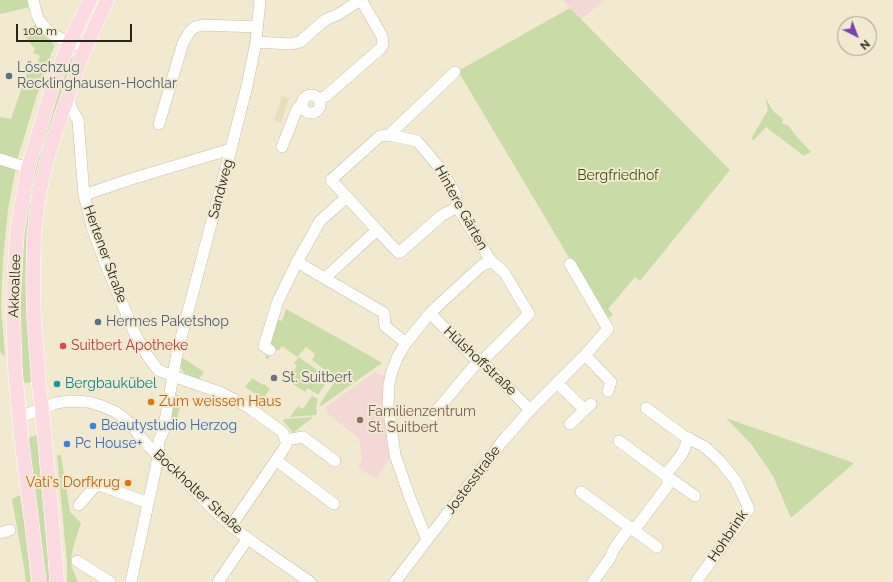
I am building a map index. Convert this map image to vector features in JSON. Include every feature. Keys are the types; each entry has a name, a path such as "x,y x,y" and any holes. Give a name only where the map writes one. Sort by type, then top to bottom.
{"main road":[{"name":"Akkoallee","path":"39,582 21,436 15,369 13,304 17,232 28,168 53,85 70,42 90,0"},
{"name":"Akkoallee","path":"56,582 55,554 42,408 38,386 34,319 34,235 38,201 50,149 81,58 107,0"}],"street":[{"path":"33,0 38,17 43,26 54,35 86,48"},
{"name":"Sandweg","path":"173,376 247,86 256,42 260,0"},
{"path":"256,42 290,44 300,42 325,20 339,14 360,0 382,36 383,44 381,48 326,96 319,99 319,109 310,113 303,107 303,102 297,109 282,146"},
{"path":"159,124 183,44 190,30 194,27 203,25 257,27"},
{"path":"455,72 389,134 380,136 332,180 399,253 441,216 457,207"},
{"name":"Hertener Straße","path":"68,97 69,104 78,120 84,195 93,230 135,334 147,355 158,370 222,393 248,407 280,430 286,441"},
{"name":"Hintere Gärten","path":"389,134 416,141 439,167 455,193 457,207 491,261 504,272 529,314 482,361"},
{"path":"84,195 231,149"},
{"path":"0,159 28,168"},
{"path":"270,350 264,346 266,338 278,301 297,262 320,221 347,197"},
{"path":"325,278 377,230"},
{"path":"427,540 395,455 388,405 389,384 392,370 406,343 430,313 481,266 491,261"},
{"path":"297,262 384,313 385,326 406,343"},
{"name":"Jostesstraße","path":"395,582 501,443 530,410 585,355 608,329 570,264"},
{"name":"Hülshoffstraße","path":"430,313 472,356 482,361 530,410"},
{"path":"585,355 613,383"},
{"path":"433,415 473,367 482,361"},
{"path":"131,582 158,456 159,440 163,432 173,376"},
{"path":"557,383 588,407 570,424"},
{"name":"Bockholter Straße","path":"20,417 56,403 69,401 89,402 116,412 129,422 158,456 231,526 310,582"},
{"name":"Hohbrink","path":"646,408 689,438 705,447 720,461 736,481 749,510 696,582"},
{"path":"231,526 283,450 286,445 286,441 303,437 335,462"},
{"path":"595,581 626,532 638,524 668,485 668,472 682,454 689,438"},
{"path":"619,441 695,496"},
{"path":"276,460 334,504"},
{"path":"79,505 97,484 148,503"},
{"path":"581,492 657,547"},
{"path":"218,582 248,538"},
{"path":"77,561 110,582"}],"shaded area":[{"path":"563,0 605,0 581,19"},
{"path":"282,96 289,98 281,123 274,121"},
{"name":"Familienzentrum St. Suitbert","path":"375,372 385,377 383,405 390,458 376,479 358,467 362,461 359,438 327,413 326,407"}],"green space":[{"path":"0,0 28,0 30,7 0,14"},
{"name":"Bergfriedhof","path":"570,8 730,170 640,281 635,277 608,309 613,314 610,317 605,318 458,71"},
{"path":"35,25 40,32 55,45 45,69 17,160 0,156 0,117 11,119 30,64 36,66 40,56 33,53 35,49 23,34"},
{"path":"69,56 77,60 39,183 35,382 23,383 20,318 21,245 30,180"},
{"path":"765,97 773,111 783,119 782,124 788,125 811,152 804,156 766,127 754,140 751,139 768,110"},
{"path":"0,163 16,167 8,209 3,259 1,306 5,356 0,352"},
{"path":"286,309 382,363 321,406 320,404 337,379 312,360 315,354 306,347 297,357 282,346 278,351 275,349 268,359 265,358 271,349 269,348 276,319 282,321"},
{"path":"299,357 328,378 318,395 308,388 305,392 287,380 297,366 294,363"},
{"path":"182,358 204,372 200,378 197,380 182,370"},
{"path":"252,378 270,389 263,399 245,387"},
{"path":"176,394 185,400 179,410 175,431 169,430"},
{"path":"312,396 318,399 316,415 290,417 298,406 303,409"},
{"path":"313,417 293,433 283,421 284,419"},
{"path":"726,418 854,463 791,518 773,476 752,445"},
{"path":"37,435 52,582 45,582 26,438"},
{"path":"57,455 61,455 70,512 81,523 71,559 71,564 78,582 67,582 67,563"},
{"path":"20,495 26,530 31,582 26,582 12,499"}],"place":[{"name":"Löschzug Recklinghausen-Hochlar","path":"9,76"},
{"name":"Hermes Paketshop","path":"98,322"},
{"name":"Suitbert Apotheke","path":"63,346"},
{"name":"St. Suitbert","path":"274,378"},
{"name":"Bergbaukübel","path":"57,384"},
{"name":"Zum weissen Haus","path":"151,402"},
{"name":"Familienzentrum St. Suitbert","path":"360,420"},
{"name":"Beautystudio Herzog","path":"93,426"},
{"name":"Pc House+","path":"67,444"},
{"name":"Vati's Dorfkrug","path":"128,483"}]}
